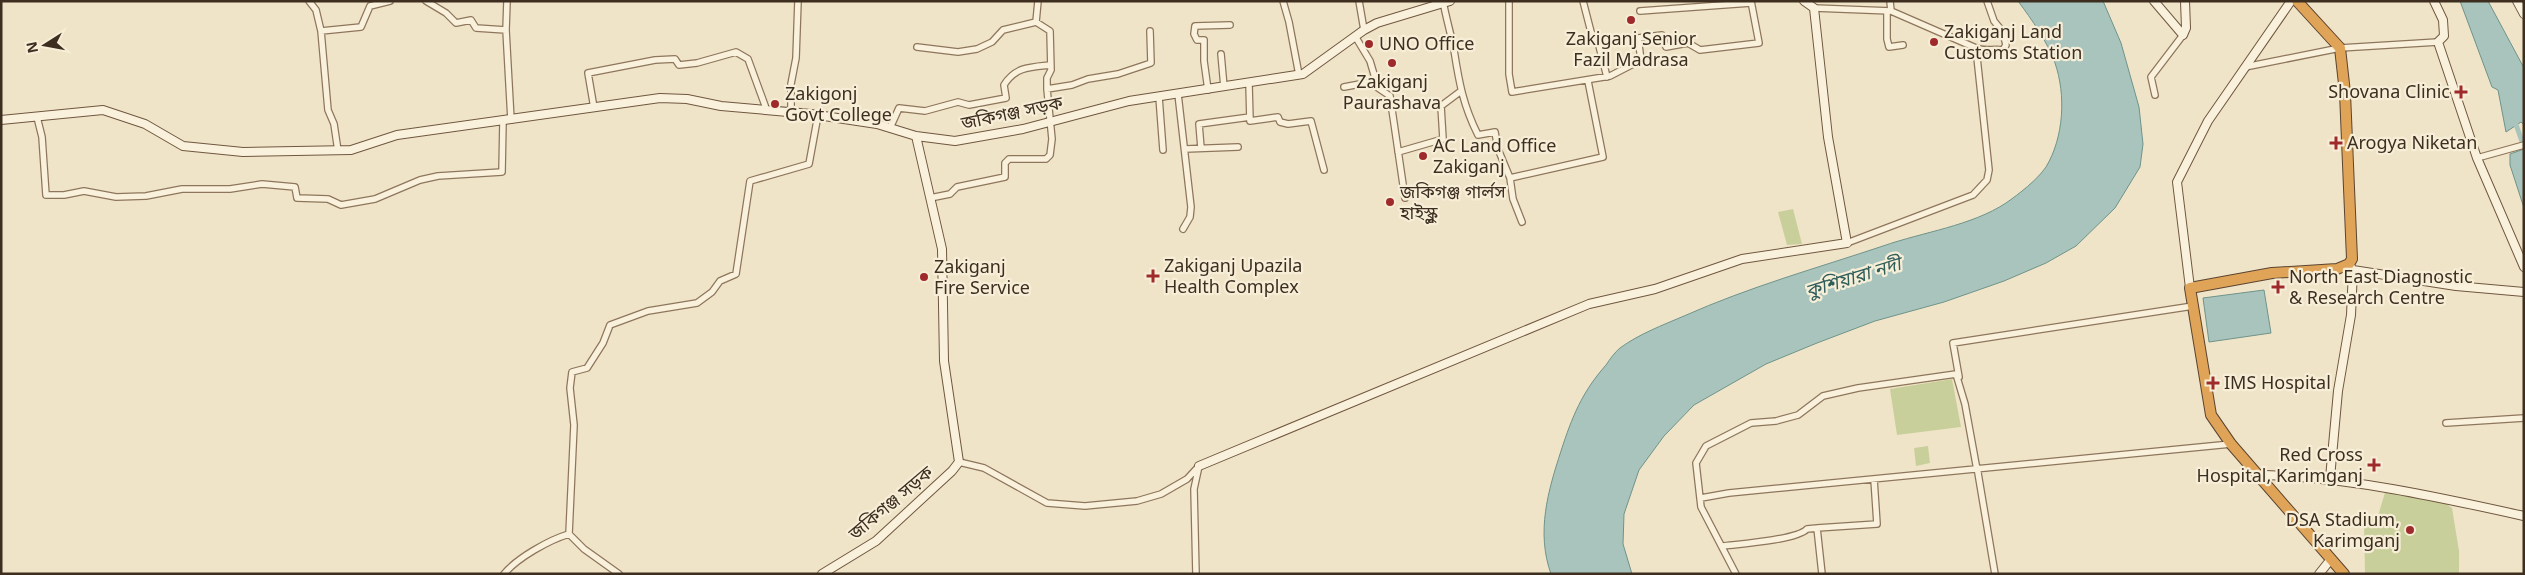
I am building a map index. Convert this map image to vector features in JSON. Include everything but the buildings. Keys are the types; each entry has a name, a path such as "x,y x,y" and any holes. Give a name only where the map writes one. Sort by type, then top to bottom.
{"highway":[{"path":"2297,1 2340,48 2345,93 2351,267 2337,270 2272,273 2190,288 2211,415 2230,444 2262,478 2344,574"}],"street":[{"path":"309,1 316,10 321,31 328,110 334,124 338,151"},
{"path":"321,31 361,27 370,6 390,1"},
{"path":"426,1 446,13 456,23 471,20 476,28 506,30"},
{"path":"37,117 42,137 46,195 64,195 84,191 116,197 146,196 182,189 230,189 262,184 295,187 297,198 328,199 341,205 375,199 420,180 438,176 502,172 507,120 507,1"},
{"path":"791,113 791,84 796,58 798,1"},
{"path":"1036,22 1038,1"},
{"path":"1283,1 1290,22 1299,75"},
{"path":"1359,1 1364,30"},
{"path":"1509,1 1511,61 1509,74 1512,92 1606,77 1641,60 1638,38 1662,35 1666,46 1688,43 1700,50 1759,43 1751,2 1640,11"},
{"path":"1583,1 1591,32 1598,42 1606,77"},
{"path":"1804,1 1814,8 1889,11 1976,48 1982,50 1994,48 2003,50 2006,44 2003,32 1994,21 1987,1"},
{"path":"1890,1 1887,39 1889,47 1903,45"},
{"path":"2154,1 2183,35"},
{"path":"2155,95 2151,77 2183,35 2186,28 2185,1"},
{"path":"2190,288 2177,182 2208,121 2291,1"},
{"path":"2245,67 2340,48 2438,42 2444,36 2442,20 2434,1"},
{"path":"2516,1 2524,14"},
{"path":"1445,2 1466,112 1478,135 1495,132 1498,149 1510,178 1513,199 1522,222"},
{"name":"জকিগঞ্জ সড়ক","path":"1,120 103,110 145,124 183,146 243,152 338,151 351,150 397,135 660,98 686,99 721,106 818,115 890,128 916,136 955,141 1023,130 1129,101 1224,88 1299,75 1377,23 1445,2"},
{"path":"1814,8 1828,137 1847,243"},
{"path":"917,47 958,52 977,49 992,42 1003,30 1036,22 1050,32 1050,65 1047,89 1050,155 1046,159 1009,160 1005,163 1004,177 956,187 950,194 930,198"},
{"path":"1208,90 1204,61 1204,40 1197,40 1194,34 1195,26 1230,25"},
{"path":"1047,89 1072,85 1088,78 1118,74 1150,63 1150,31"},
{"path":"1355,36 1370,61 1378,88 1390,96 1405,198"},
{"path":"2438,42 2477,158 2524,267"},
{"path":"916,136 942,249 944,361 959,462 984,468 1047,504 1085,506 1137,501 1162,494 1187,479 1199,466 1589,304 1655,289 1742,259 1847,243 1973,194 1987,180 1989,170 1976,48"},
{"path":"594,108 588,73 656,60 675,59 679,65 697,63 736,52 748,59 768,110"},
{"path":"1221,54 1224,88"},
{"path":"890,128 899,108 925,111 958,102 969,104 1006,98 1004,85 1010,76 1024,68 1050,65"},
{"path":"1344,87 1376,81"},
{"path":"1510,178 1603,157 1588,81"},
{"path":"1249,84 1250,120 1278,117 1280,122 1288,124 1311,121 1324,170"},
{"path":"1398,152 1443,139 1441,106 1461,92"},
{"path":"1178,94 1191,207 1190,217 1183,229"},
{"path":"1158,97 1163,150"},
{"path":"618,574 584,549 569,534 574,425 570,388 572,372 587,368 603,343 610,325 648,310 697,303 712,292 720,281 736,274 750,181 809,164 818,115"},
{"path":"1201,148 1199,124 1250,117"},
{"path":"2477,158 2524,145"},
{"path":"1185,149 1238,147"},
{"path":"2330,478 2338,391 2352,315 2351,267 2456,286 2524,292"},
{"path":"1995,574 1953,343 2193,306"},
{"path":"1736,574 1701,507 1696,463 1706,446 1739,427 1798,415 1823,396 1844,391 1956,374 1977,470"},
{"path":"2446,423 2524,418"},
{"path":"1701,498 1729,493 2230,444"},
{"name":"জকিগঞ্জ সড়ক","path":"822,574 876,541 952,472 959,462"},
{"path":"1196,574 1194,489 1199,466"},
{"path":"2262,478 2265,475 2330,478 2422,492 2524,516"},
{"path":"1723,546 1791,536 1803,533 1807,529 1877,524 1874,479"},
{"path":"1818,528 1822,574"},
{"path":"504,574 513,563 541,546 569,534"},
{"path":"2319,574 2331,559"}],"green space":[{"path":"1793,209 1802,244 1787,245 1778,212"},
{"path":"1952,379 1961,427 1897,435 1890,389"},
{"path":"1928,446 1930,463 1916,466 1914,448"},
{"name":"DSA Stadium, Karimganj","path":"2386,489 2440,500 2452,508 2459,551 2459,574 2365,574 2364,522 2378,516"}],"water":[{"name":"কুশিয়ারা নদী","path":"2018,1 2103,1 2121,43 2139,107 2143,144 2140,167 2115,208 2076,246 2046,263 2004,281 1944,302 1875,321 1817,343 1766,364 1694,405 1664,436 1639,470 1624,514 1623,544 1632,574 1551,574 1544,543 1544,527 1548,496 1556,466 1569,427 1584,395 1620,348 1651,330 1733,296 1783,278 1978,217 2006,203 2042,172 2057,143 2061,116 2061,89 2059,75 2048,47"},
{"path":"2460,1 2488,1 2524,68 2524,125 2521,122 2506,132 2498,90 2492,87"},
{"path":"2524,149 2524,208 2510,165 2510,154"},
{"path":"2264,290 2271,333 2209,342 2203,298"}],"waterway":[{"path":"2514,119 2524,147"}],"place":[{"name":"Zakiganj Senior Fazil Madrasa","path":"1631,20"},
{"name":"Zakiganj Land Customs Station","path":"1934,42"},
{"name":"UNO Office","path":"1369,44"},
{"name":"Zakiganj Paurashava","path":"1392,63"},
{"name":"Shovana Clinic","path":"2461,92"},
{"name":"Zakigonj Govt College","path":"775,104"},
{"name":"Arogya Niketan","path":"2336,143"},
{"name":"AC Land Office Zakiganj","path":"1423,156"},
{"name":"জকিগঞ্জ গার্লস হাইস্কুল","path":"1390,202"},
{"name":"Zakiganj Upazila Health Complex","path":"1153,276"},
{"name":"Zakiganj Fire Service","path":"924,277"},
{"name":"North East Diagnostic & Research Centre","path":"2278,287"},
{"name":"IMS Hospital","path":"2213,383"},
{"name":"Red Cross Hospital, Karimganj","path":"2374,465"},
{"name":"DSA Stadium, Karimganj","path":"2410,530"}]}
